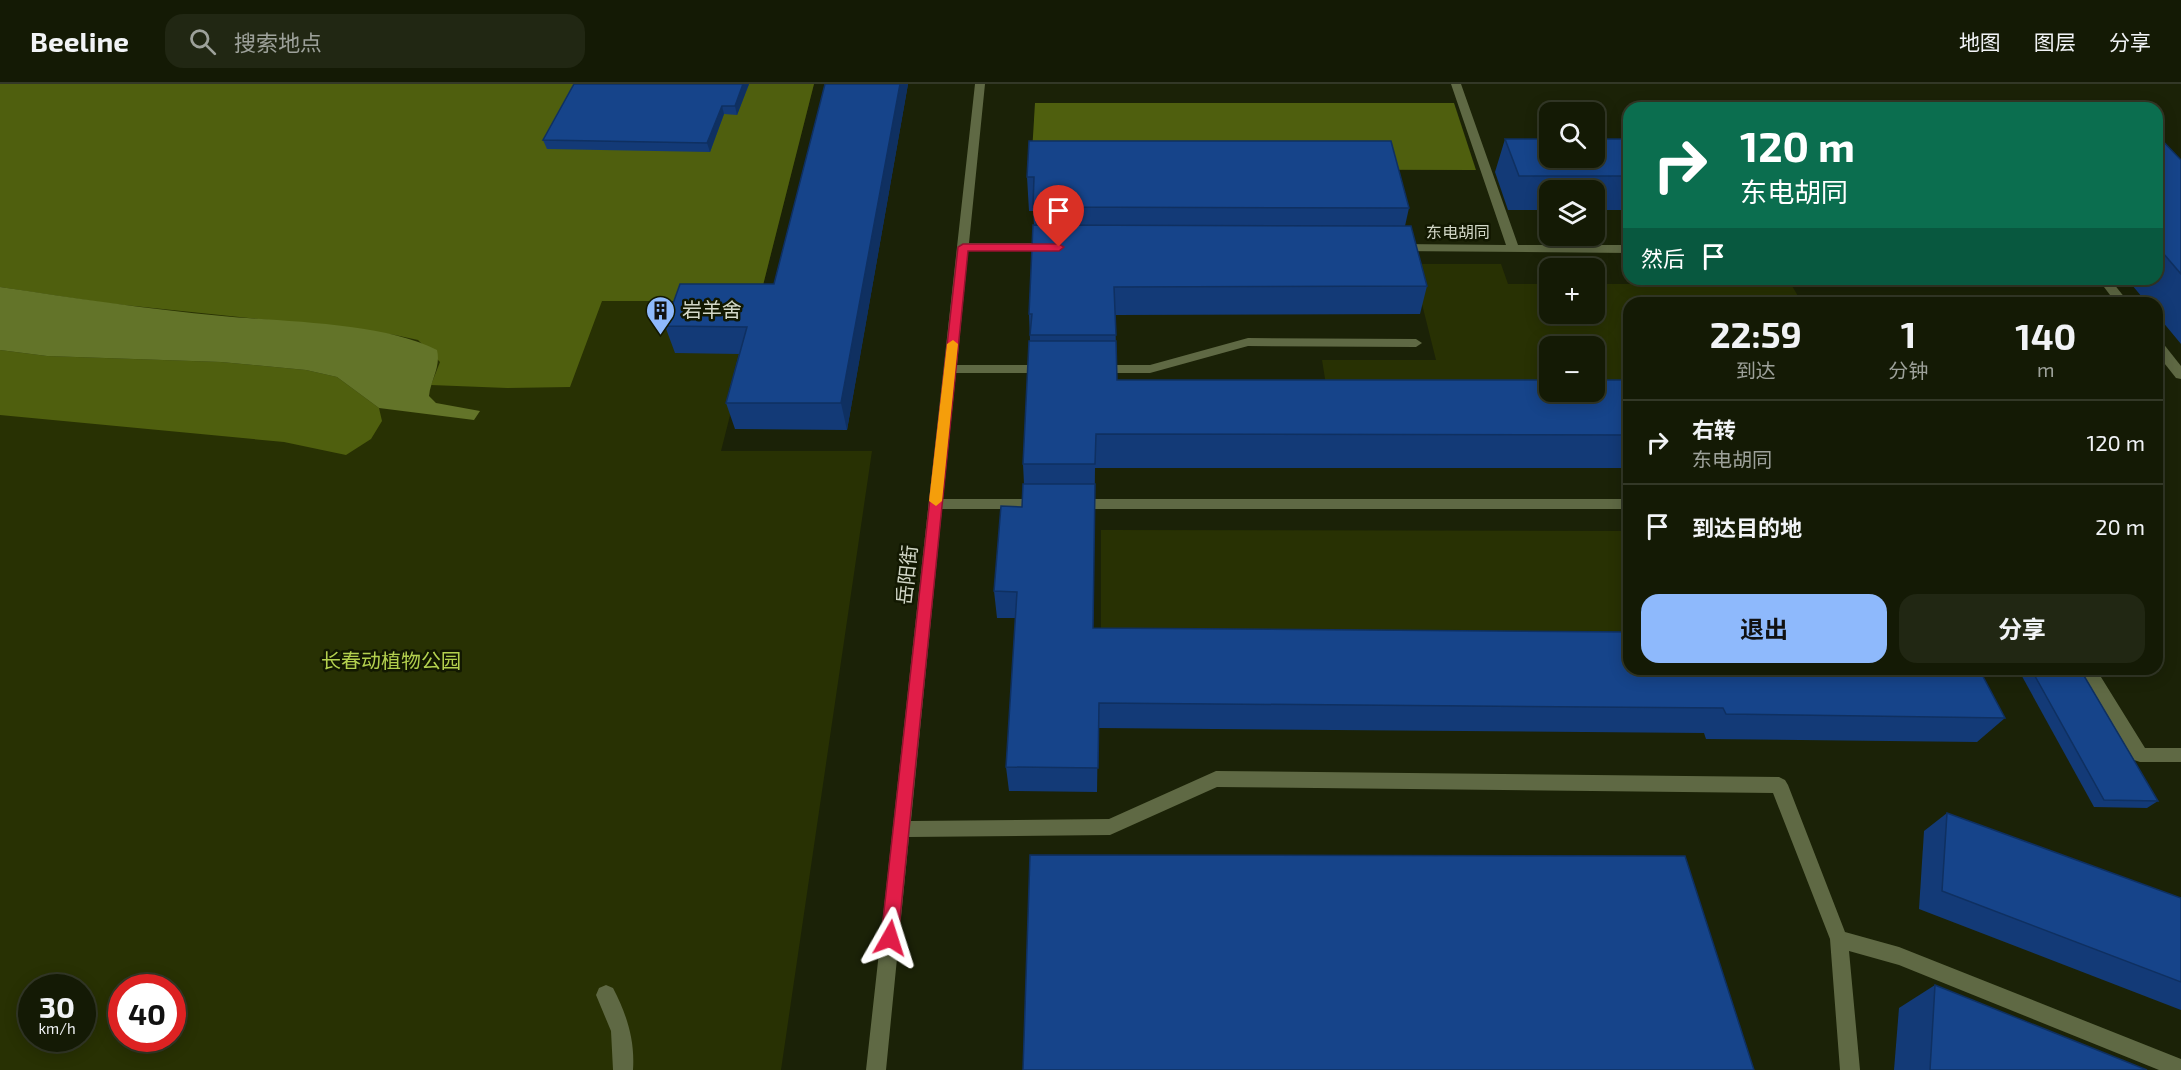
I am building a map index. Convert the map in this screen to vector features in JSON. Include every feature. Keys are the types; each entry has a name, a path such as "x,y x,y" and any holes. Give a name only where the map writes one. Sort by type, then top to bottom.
{"street":[{"name":"岳阳街","path":"876,1070 980,84"},
{"path":"1456,84 1513,248"},
{"path":"963,247 1059,247"},
{"name":"东电胡同","path":"1381,248 1623,249"},
{"path":"2109,285 2118,297"},
{"path":"1091,369 1150,369 1248,342 1416,343"},
{"path":"2163,355 2181,375"},
{"path":"950,369 1067,369"},
{"path":"936,504 1623,504"},
{"path":"2092,675 2140,755 2181,755"},
{"path":"902,829 1110,827 1216,779 1779,785 1839,939 1850,1070"},
{"path":"1839,939 1899,956 2181,1070"},
{"path":"606,995 619,1020 625,1047 623,1070"}],"green space":[{"name":"长春动植物公园","path":"0,84 814,84 721,451 872,451 781,1070 0,1070"},
{"path":"1412,264 1501,264 1508,284 1539,284 1539,324 1605,324 1605,284 1792,285 1799,297 1623,297 1623,410 1330,410 1322,360 1436,360"},
{"path":"1101,530 1623,531 1623,647 1101,646"}],"shaded area":[{"path":"0,84 814,84 759,301 602,301 570,387 507,388 431,385 440,362 418,340 395,335 105,303 0,287"},
{"path":"1035,103 1454,103 1476,170 1031,169"},
{"path":"0,287 166,310 332,325 389,334 437,350 437,368 429,396 436,403 480,411 474,420 379,408 337,377 306,370 221,362 47,356 0,350"},
{"path":"0,350 47,356 221,362 306,370 337,377 379,408 382,421 371,439 346,455 284,442 0,415"}],"building":[{"path":"574,84 743,84 735,106 722,106 707,143 543,140"},
{"path":"825,84 900,84 841,403 726,403 747,327 665,326 680,284 774,284"},
{"path":"1505,139 1539,139 1539,168 1605,168 1605,139 1623,139 1623,176 1519,176"},
{"path":"1029,141 1391,141 1409,208 1033,207 1034,177 1027,177"},
{"path":"2163,141 2181,160 2181,274 2163,253"},
{"path":"1033,225 1411,226 1427,286 1114,287 1116,335 1030,335"},
{"path":"1029,341 1116,341 1117,380 1539,380 1539,402 1605,402 1605,380 1623,380 1623,435 1096,434 1095,464 1023,464"},
{"path":"1023,484 1095,484 1093,628 1623,632 1623,675 1982,675 2005,718 1726,714 1723,708 1099,703 1098,768 1006,767 1017,592 994,591 1001,506 1022,507"},
{"path":"2034,675 2084,675 2158,801 2104,800"},
{"path":"1947,813 2181,898 2181,982 1942,891"},
{"path":"1030,855 1685,856 1754,1070 1023,1070"},
{"path":"1935,985 2147,1070 1930,1070"}],"slow traffic":[{"path":"936,501 953,344"}],"place":[{"name":"岩羊舍","path":"661,336"}],"route":[{"path":"890,938 963,247 1059,247"}]}
